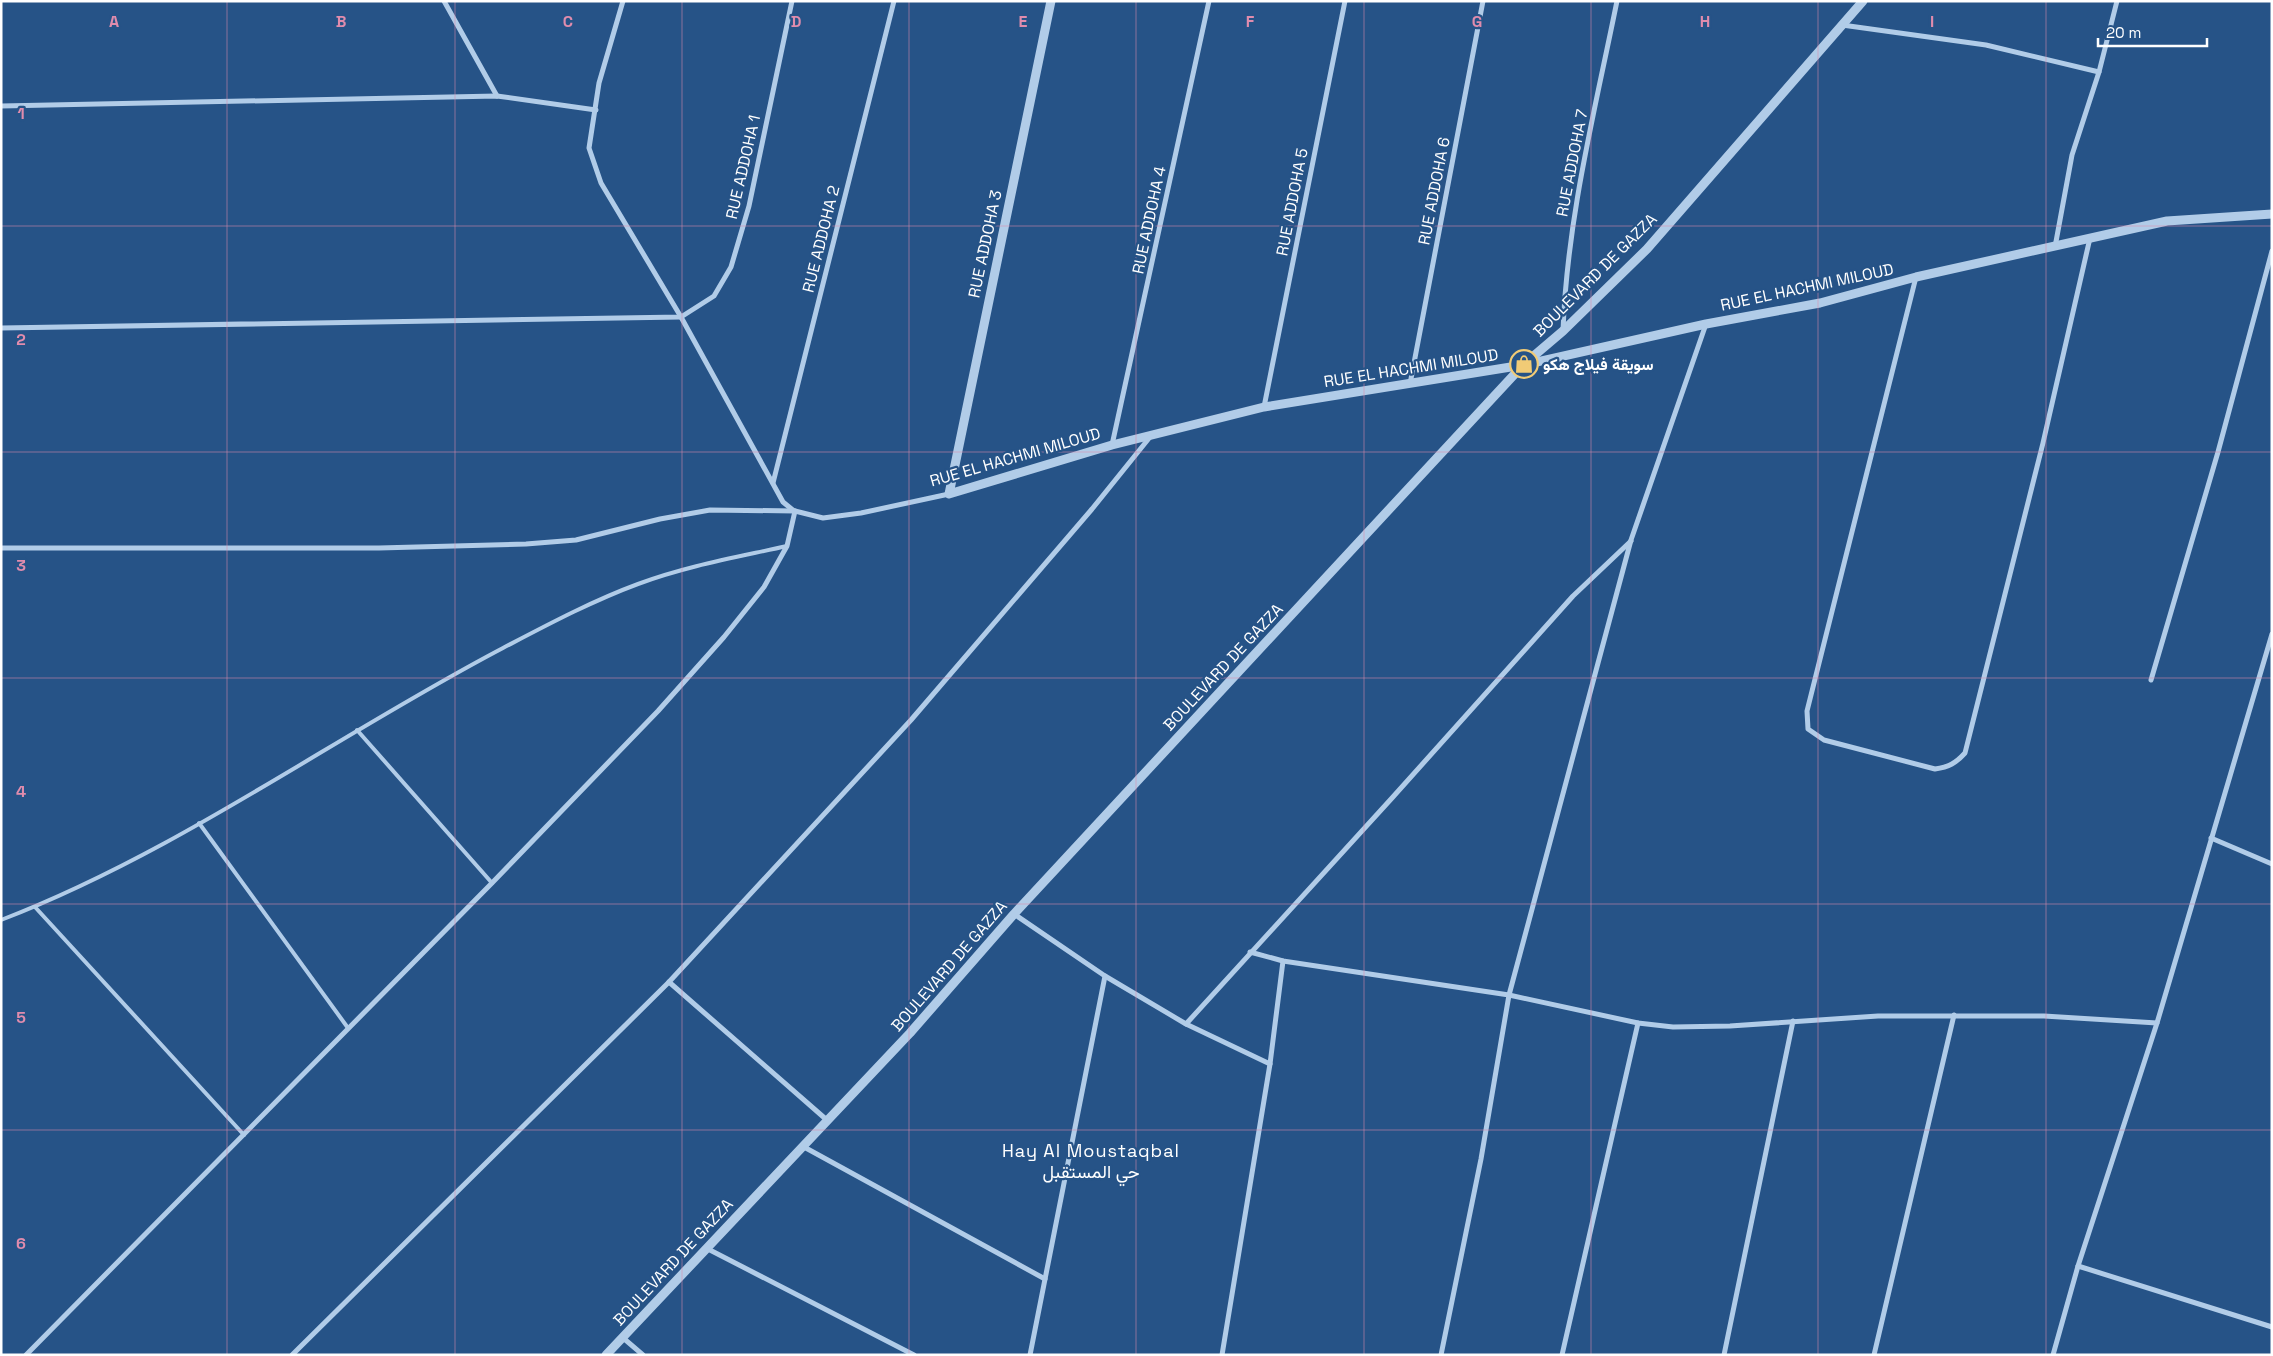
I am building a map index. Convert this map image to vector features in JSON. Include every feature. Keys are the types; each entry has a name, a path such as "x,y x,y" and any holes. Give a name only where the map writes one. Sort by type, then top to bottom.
{"street":[{"path":"444,1 497,96"},
{"path":"26,1355 492,883 658,711 724,637 764,587 787,546 795,511 783,502 681,318 601,183 589,148 599,83 623,1"},
{"name":"RUE ADDOHA 1","path":"681,318 714,296 731,268 749,206 792,1"},
{"name":"RUE ADDOHA 2","path":"773,484 894,1"},
{"name":"RUE ADDOHA 3","path":"949,494 1051,1"},
{"name":"RUE ADDOHA 4","path":"1112,445 1209,1"},
{"name":"RUE ADDOHA 5","path":"1264,407 1345,1"},
{"name":"RUE ADDOHA 6","path":"1410,385 1482,1"},
{"name":"RUE ADDOHA 7","path":"1563,330 1565,280 1570,236 1616,1"},
{"name":"BOULEVARD DE GAZZA","path":"606,1355 910,1033 1014,914 1523,365 1563,330 1647,249 1863,1"},
{"path":"2055,246 2072,155 2099,72 2117,1"},
{"path":"1842,25 1986,45 2099,72"},
{"path":"1,106 497,96 596,110"},
{"name":"RUE EL HACHMI MILOUD","path":"1,548 380,548 526,544 576,540 660,519 710,510 795,511 823,518 861,514 949,494 1112,445 1264,407 1410,385 1523,365 1706,324 1820,303 1916,278 2167,221 2272,214"},
{"path":"1916,278 1810,701 1808,729 1824,740 1935,770 1946,768 1957,762 1965,752 2043,443 2090,238"},
{"path":"2151,680 2218,452 2272,250"},
{"path":"1,328 681,318"},
{"path":"1441,1355 1481,1159 1509,995 1631,540 1706,324"},
{"path":"292,1355 669,982 911,720 1092,509 1151,436"},
{"path":"1186,1024 1573,596 1631,540"},
{"path":"2053,1355 2078,1266 2157,1023 2272,634"},
{"path":"2211,838 2272,864"},
{"path":"1014,914 1106,976 1186,1024 1270,1064"},
{"path":"1250,952 1283,961 1509,995 1638,1023 1673,1028 1878,1016 1954,1015 2044,1016 2157,1023"},
{"path":"1222,1355 1270,1064 1283,961"},
{"path":"1030,1355 1106,976"},
{"path":"669,982 828,1121"},
{"path":"1874,1355 1954,1015"},
{"path":"1724,1355 1793,1021"},
{"path":"1562,1355 1638,1023"},
{"path":"804,1147 1045,1279"},
{"path":"705,1248 914,1355"},
{"path":"2078,1266 2272,1327"},
{"path":"622,1337 643,1355"}],"lane":[{"path":"1,920 35,907 124,866 443,680 578,610 639,583 710,563 787,546"},
{"path":"358,730 492,883"},
{"path":"199,823 348,1028"},
{"path":"35,907 244,1134"}],"place":[{"name":"سويقة فيلاج هكو","path":"1524,364"}],"district":[{"name":"Hay Al Moustaqbal حي المستقبل","path":"1091,1160"}]}
